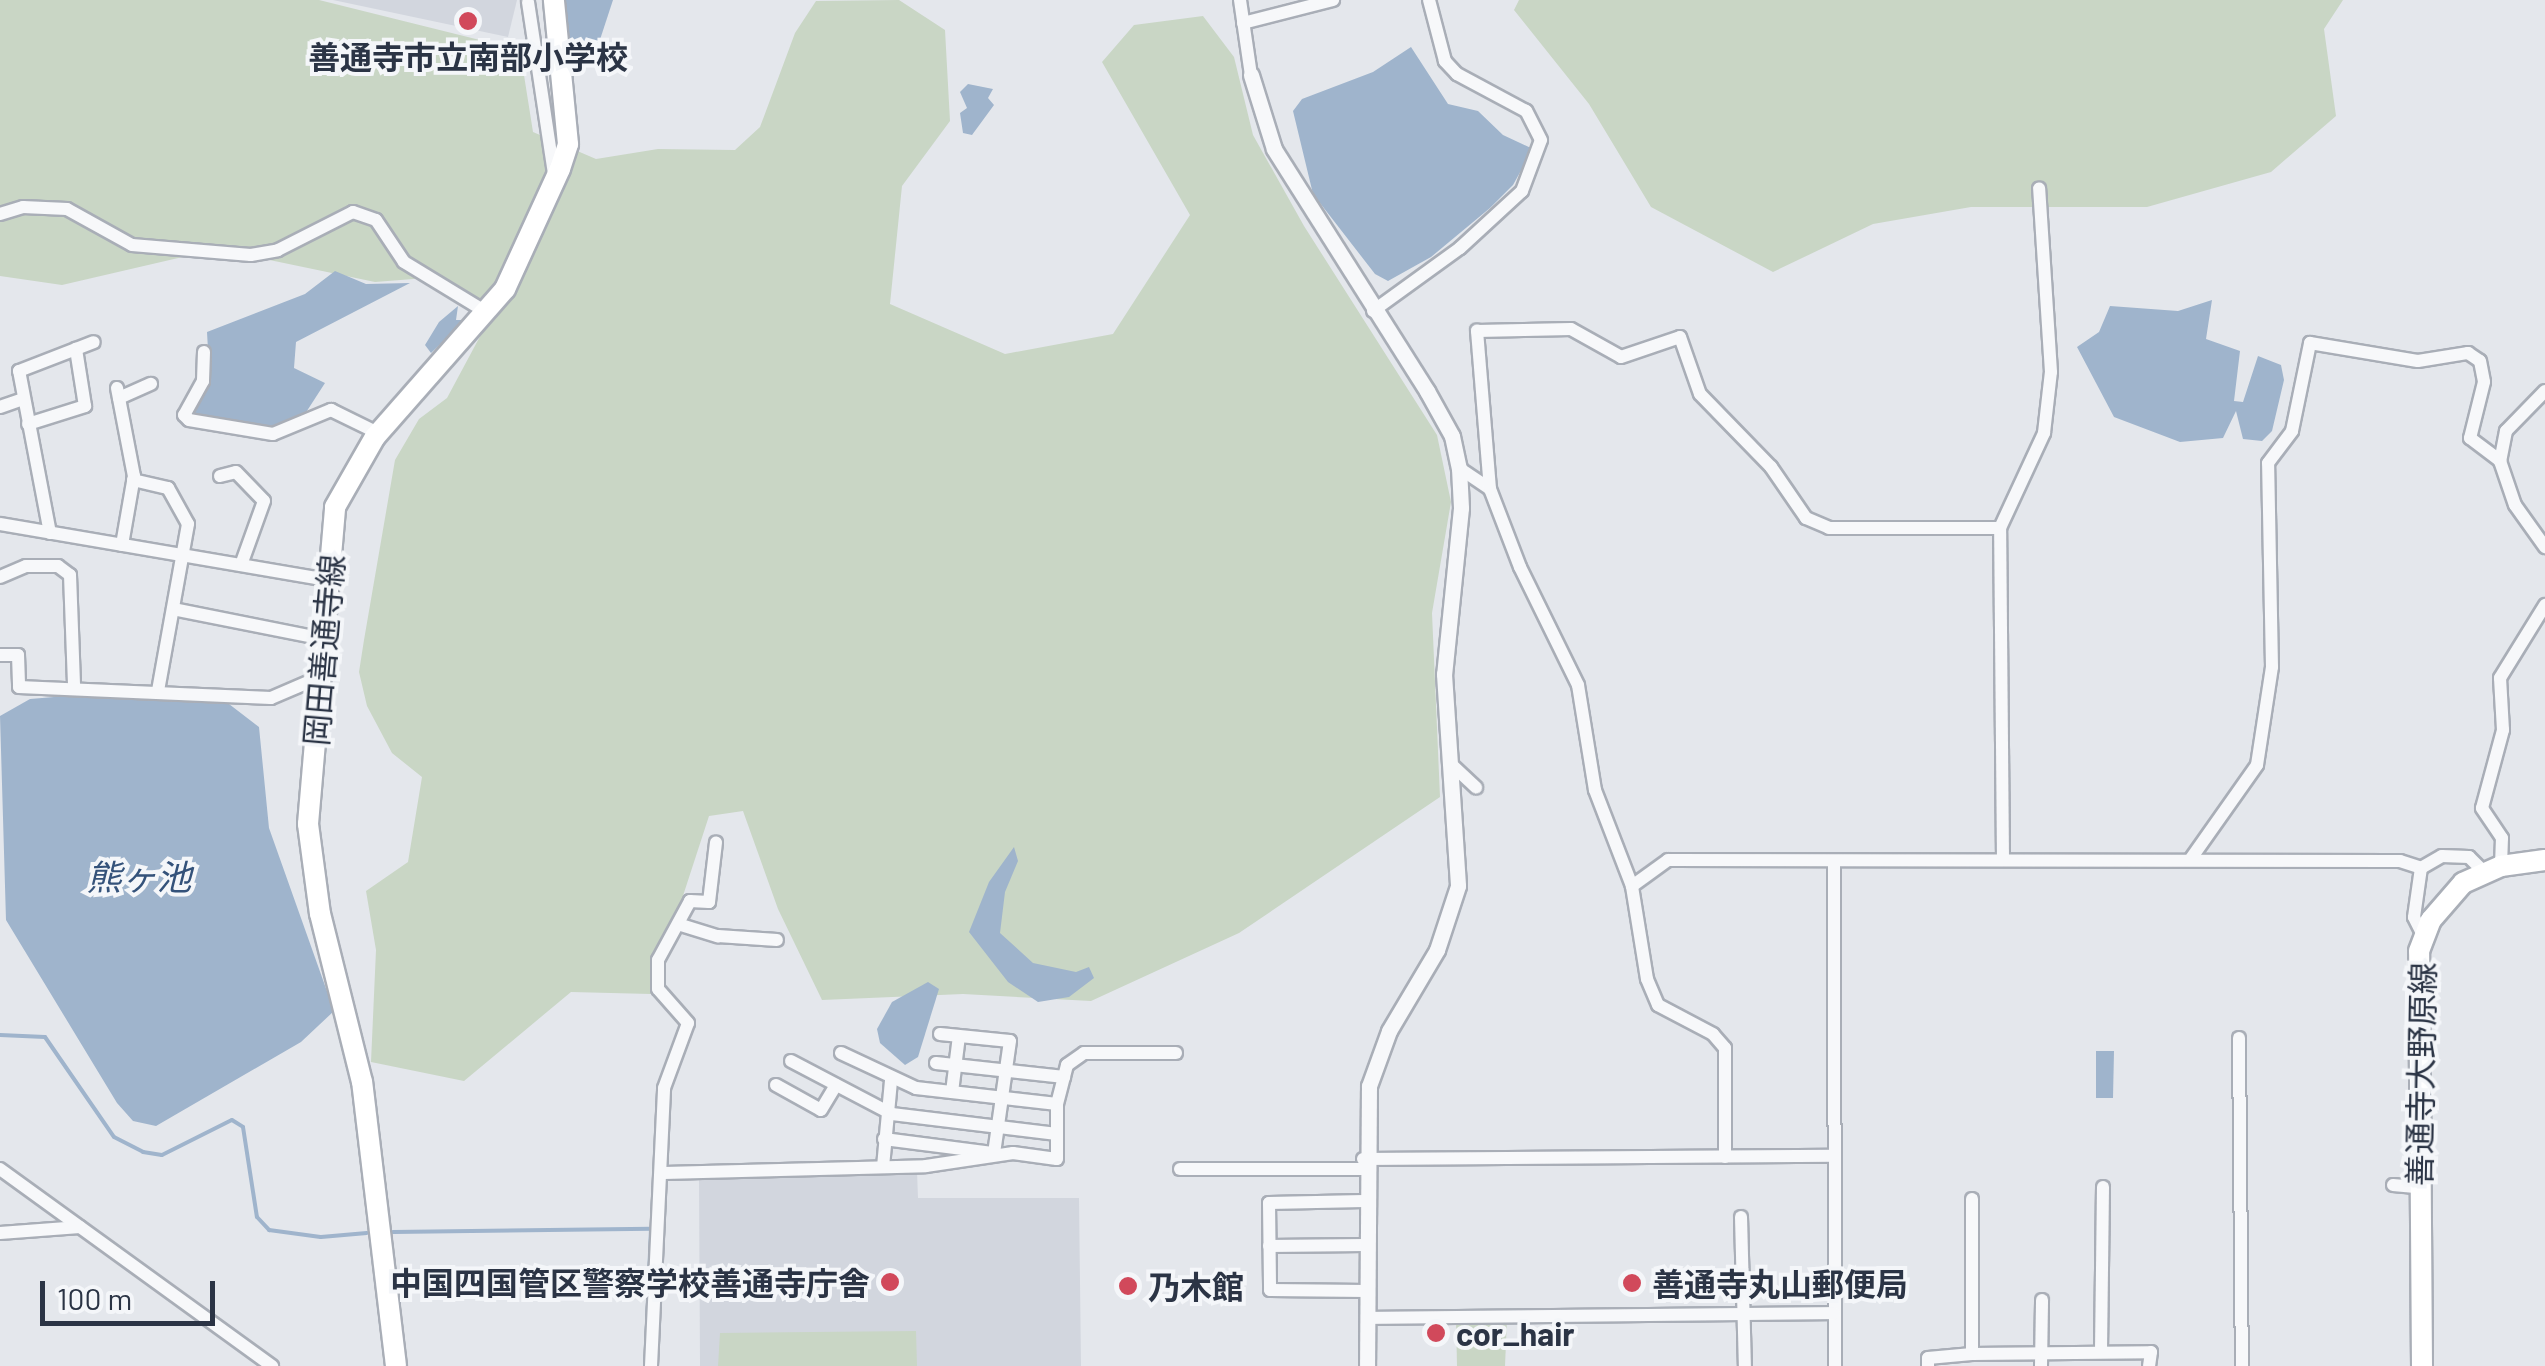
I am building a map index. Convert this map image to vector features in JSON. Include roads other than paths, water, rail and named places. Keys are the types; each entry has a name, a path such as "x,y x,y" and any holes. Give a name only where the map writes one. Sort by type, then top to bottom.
{"main road":[{"name":"岡田善通寺線","path":"396,1366 362,1082 312,875 308,824 334,507 347,476 378,433 488,313 554,182 568,144 554,0"},
{"name":"善通寺大野原線","path":"2422,1366 2417,968 2424,937 2451,892 2492,869 2545,860"}],"street":[{"path":"1243,22 1333,0"},
{"path":"1242,1 1251,74 1274,149 1452,436 1459,468 1462,508 1444,674 1458,886 1452,916 1377,1057 1363,1164 1368,1366"},
{"path":"528,2 554,182"},
{"path":"1373,310 1460,248 1522,191 1541,140 1526,111 1457,74 1438,44 1428,4"},
{"path":"2003,860 2000,528 2038,448 2048,405 2051,348 2039,188"},
{"path":"0,214 23,207 67,209 132,245 250,254 278,250 353,212 376,220 404,262 488,313"},
{"path":"1725,1157 1725,1048 1713,1034 1658,1005 1647,978 1632,886 1595,790 1570,659 1520,568 1490,488 1473,340 1477,331 1535,325 1571,329 1621,357 1680,337 1700,394 1770,467 1806,518 1829,528 2000,528"},
{"path":"50,533 19,370 94,342"},
{"path":"2190,860 2257,765 2272,667 2268,462 2292,431 2310,342 2418,360 2468,353 2480,360 2484,382 2470,438 2500,461"},
{"path":"28,424 85,406 76,349"},
{"path":"204,352 203,381 184,415 189,420 272,434 331,410 378,433"},
{"path":"122,545 133,480 118,393 151,384"},
{"path":"2545,391 2506,432 2500,461 2516,505 2545,546"},
{"path":"0,407 23,399"},
{"path":"1459,468 1490,488"},
{"path":"220,476 236,472 264,501 240,565"},
{"path":"133,480 168,488 182,505 188,524 158,690"},
{"path":"0,524 329,580"},
{"path":"0,576 26,566 58,566 70,575 74,686"},
{"path":"2424,937 2414,906 2422,868 2442,856 2469,857 2492,869 2502,838 2482,808 2503,730 2500,678 2545,603"},
{"path":"173,609 323,639"},
{"path":"0,655 18,655 18,687 74,686 271,698 320,678"},
{"path":"1452,765 1476,787"},
{"path":"651,1366 664,1173 664,1088 688,1023 658,989 658,960 681,925 690,901 709,902 716,842"},
{"path":"1632,886 1668,860 2400,861 2422,868"},
{"path":"1834,862 1835,1366"},
{"path":"681,925 718,936 777,940"},
{"path":"940,1034 1010,1041 997,1125 1000,1154"},
{"path":"952,1092 958,1036"},
{"path":"2239,1038 2242,1366"},
{"path":"884,1139 1057,1159 1057,1104 1067,1065 1084,1053 1176,1054"},
{"path":"841,1054 891,1080 952,1092 1057,1104"},
{"path":"791,1061 885,1110 1057,1134"},
{"path":"936,1063 1064,1077"},
{"path":"883,1167 885,1110 891,1080"},
{"path":"776,1085 821,1110 836,1084"},
{"path":"664,1173 883,1167 1000,1154"},
{"path":"1180,1169 1836,1156"},
{"path":"0,1169 272,1366"},
{"path":"2393,1185 2418,1188"},
{"path":"2100,1351 2103,1187"},
{"path":"1972,1199 1972,1354"},
{"path":"1364,1201 1269,1203 1269,1246 1270,1290 1366,1290"},
{"path":"1741,1216 1745,1366"},
{"path":"0,1233 80,1227"},
{"path":"1269,1246 1365,1245"},
{"path":"2041,1359 2042,1300"},
{"path":"1367,1318 1834,1312"},
{"path":"247,1366 249,1350"},
{"path":"1928,1366 1928,1358 1972,1354 2041,1359 2100,1351 2151,1352 2149,1366"}],"water":[{"path":"564,0 613,0 591,67 569,56"},
{"path":"1411,47 1448,104 1478,111 1503,135 1533,149 1513,185 1490,208 1431,257 1388,281 1375,274 1313,194 1293,111 1302,99 1373,72"},
{"path":"968,84 993,89 988,98 994,105 972,135 963,133 960,113 967,108 960,92"},
{"path":"335,271 366,284 410,283 296,342 294,368 325,383 303,417 272,430 190,415 209,368 207,332 305,294"},
{"path":"2212,300 2206,339 2240,351 2234,401 2243,402 2258,356 2281,365 2284,380 2272,431 2262,441 2243,439 2236,411 2223,438 2180,442 2114,417 2077,347 2099,332 2110,306 2178,311"},
{"path":"458,306 456,320 466,320 431,353 425,345 439,322"},
{"name":"熊ヶ池","path":"66,696 229,704 259,727 269,828 334,1011 301,1042 156,1126 133,1121 117,1103 6,920 0,716 30,699"},
{"path":"1014,847 1018,861 1005,892 1000,933 1033,963 1076,972 1089,967 1094,978 1069,997 1038,1002 1008,982 969,932 989,882"},
{"path":"928,982 939,989 918,1057 905,1065 880,1043 877,1029 892,1002"},
{"path":"2096,1051 2114,1051 2113,1098 2096,1098"}],"waterway":[{"path":"0,1035 45,1037 114,1137 143,1152 162,1155 232,1120 243,1127 257,1217 269,1230 321,1237 367,1233"},
{"path":"393,1232 651,1229 646,1350"}],"place":[{"name":"善通寺市立南部小学校","path":"468,21"},
{"name":"中国四国管区警察学校善通寺庁舎","path":"890,1282"},
{"name":"善通寺丸山郵便局","path":"1632,1283"},
{"name":"乃木館","path":"1128,1286"},
{"name":"cor_hair","path":"1436,1333"}]}
